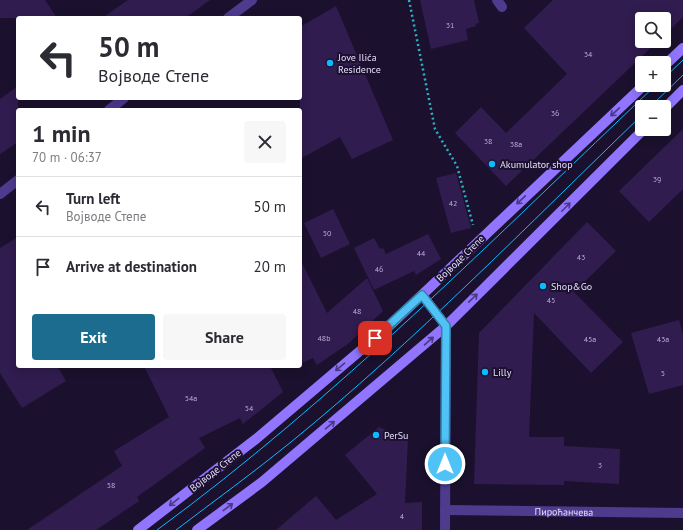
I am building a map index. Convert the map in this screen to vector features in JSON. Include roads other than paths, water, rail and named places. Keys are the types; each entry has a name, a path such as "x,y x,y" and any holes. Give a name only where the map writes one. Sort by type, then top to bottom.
{"main road":[{"path":"671,59 683,48"},
{"path":"671,102 683,90"},
{"name":"Војводе Степе","path":"138,530 256,439 387,328 475,243 637,92"},
{"path":"197,530 262,482 446,326 637,136"}],"street":[{"path":"231,16 252,0"},
{"path":"112,108 122,100"},
{"path":"0,194 16,182"},
{"path":"422,295 446,326 445,530"},
{"name":"Пироћанчева","path":"445,510 683,513"}],"tram line":[{"path":"671,71 683,60"},
{"path":"657,100 683,75"},
{"path":"157,530 223,479 351,372 474,258 649,92"},
{"path":"176,530 291,442 382,364 470,282 635,122"}],"place":[{"name":"Jove Ilića Residence","path":"330,63"},
{"name":"Akumulator shop","path":"492,164"},
{"name":"Shop&Go","path":"543,286"},
{"name":"Lilly","path":"485,372"},
{"name":"PerSu","path":"376,435"}]}
